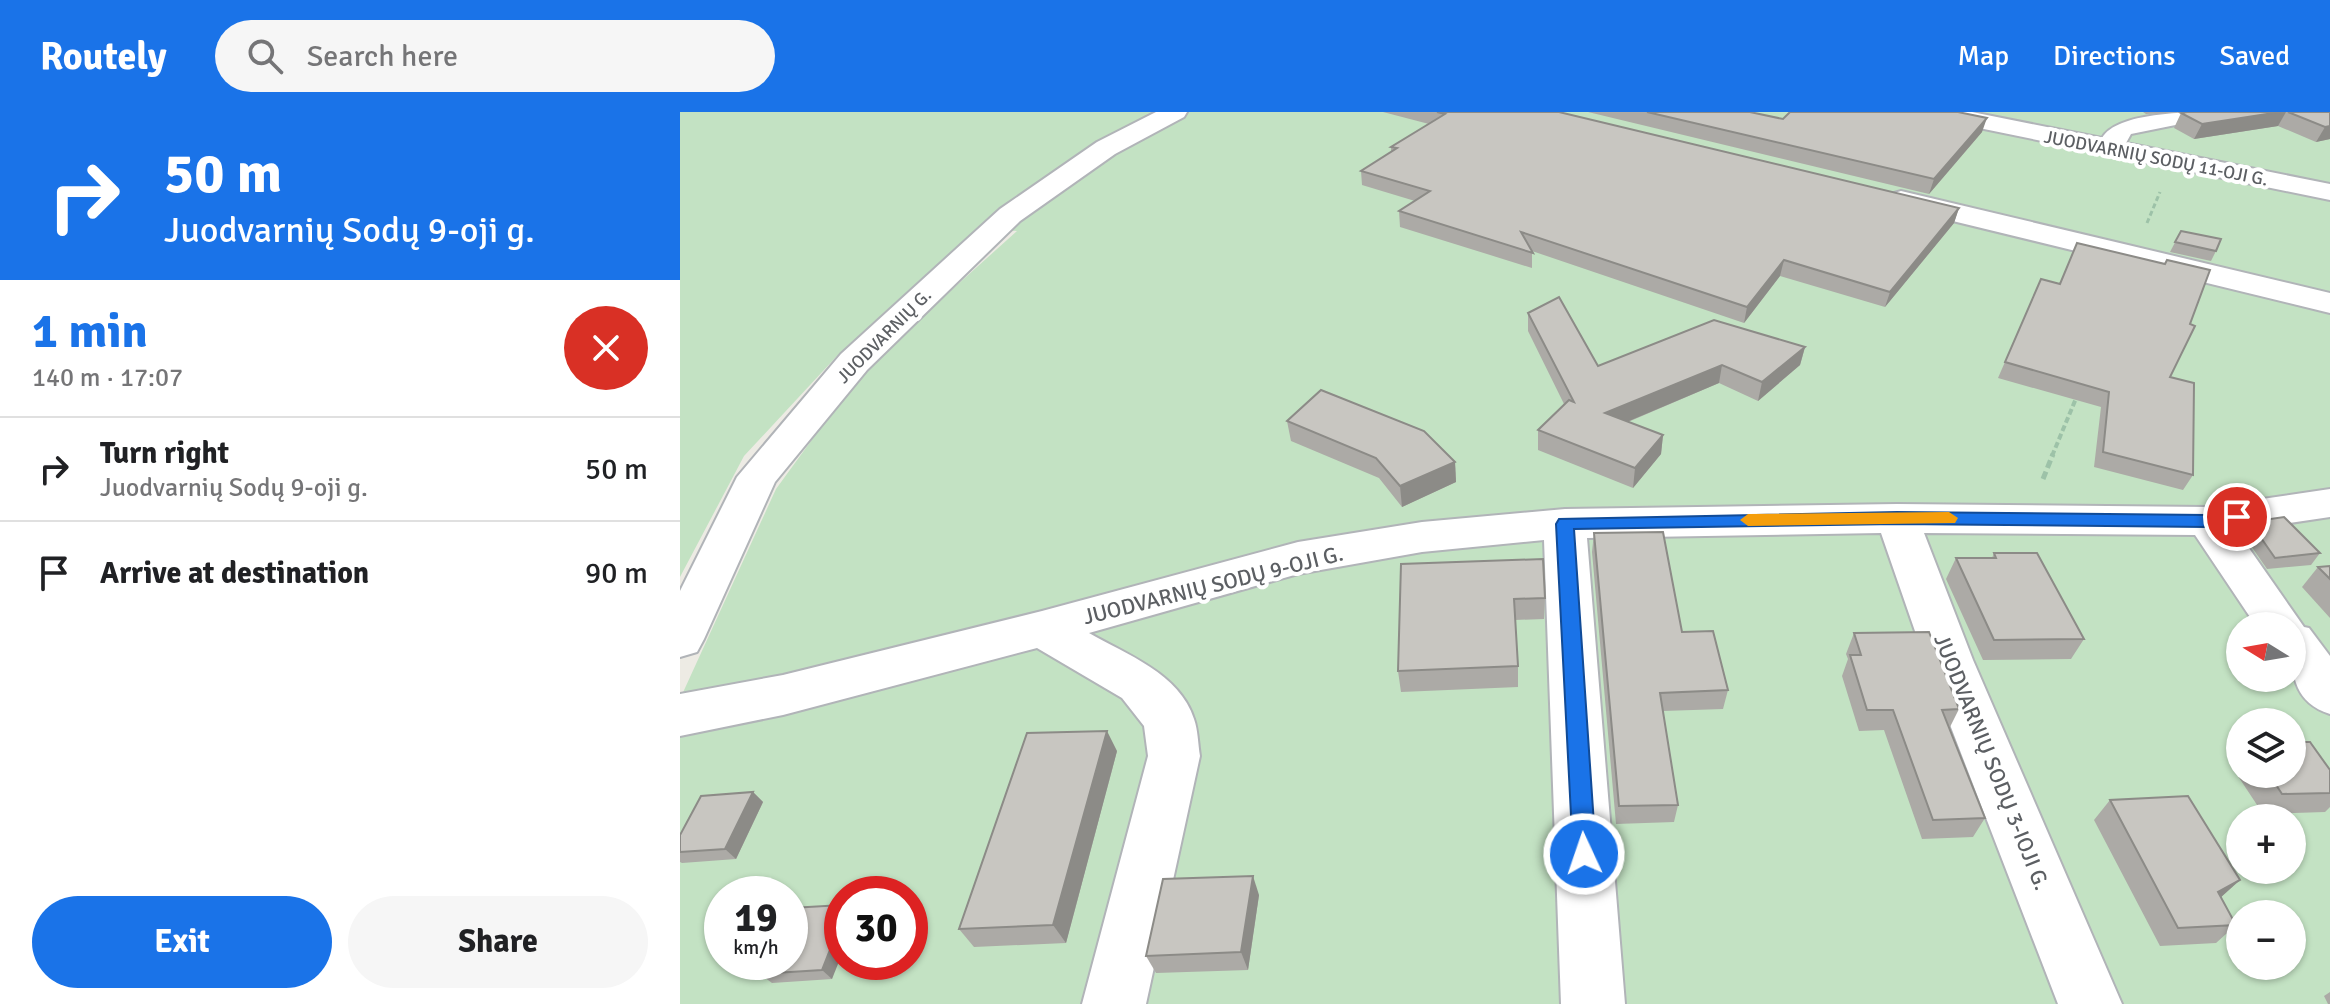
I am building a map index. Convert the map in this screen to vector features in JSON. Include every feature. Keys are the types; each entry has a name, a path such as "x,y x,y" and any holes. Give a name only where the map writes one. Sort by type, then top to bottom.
{"street":[{"name":"JUODVARNIŲ G.","path":"680,639 757,477 854,362 1010,215 1106,148 1175,112"},
{"name":"JUODVARNIŲ SODŲ 11-OJI G.","path":"1935,112 2330,192"},
{"path":"2110,149 2116,134 2123,128 2206,112"},
{"path":"1878,195 2330,303"},
{"name":"JUODVARNIŲ SODŲ 9-OJI G.","path":"680,715 783,695 1042,629 1298,558 1422,537 1565,524 1897,518 2207,521 2330,503"},
{"name":"JUODVARNIŲ SODŲ 3-IOJI G.","path":"1897,518 1949,660 2090,1004"},
{"path":"2207,521 2271,612"},
{"path":"1565,524 1593,1004"},
{"path":"1042,629 1139,684 1169,719 1174,756 1114,1004"},
{"path":"2306,661 2330,694"}],"path":[{"path":"2134,257 2172,161"},
{"path":"2027,519 2080,388"}],"green space":[{"path":"680,112 2330,112 2330,1004 680,1004 680,699 776,489 846,393 927,312 1017,231 981,229 836,357 744,456 680,577"}],"building":[{"path":"1437,112 1559,112 1959,208 1890,292 1784,260 1747,307 1521,232 1533,253 1399,211 1430,191 1361,171 1397,148 1391,147 1445,114"},
{"path":"1647,112 1750,112 1783,119 1790,112 1958,112 1987,118 1934,179"},
{"path":"2280,112 2202,124 2181,113"},
{"path":"2288,112 2330,112 2330,126 2325,127"},
{"path":"2181,231 2221,239 2216,251 2175,242"},
{"path":"2077,243 2165,264 2167,260 2210,270 2190,324 2195,326 2170,377 2194,383 2193,475 2103,452 2109,392 2005,362 2041,279 2060,284"},
{"path":"1559,297 1598,366 1714,320 1805,347 1762,382 1722,365 1605,413 1663,435 1635,468 1538,430 1569,400 1574,402 1528,313"},
{"path":"1321,390 1424,431 1455,462 1400,486 1376,458 1287,421"},
{"path":"2284,517 2320,553 2275,558 2250,522"},
{"path":"1663,532 1682,632 1713,631 1728,690 1660,693 1678,805 1619,806 1594,533"},
{"path":"1994,553 2037,553 2084,639 1994,640 1956,558 1996,558"},
{"path":"1543,559 1545,598 1514,599 1518,666 1398,671 1401,564"},
{"path":"2330,566 2330,579 2318,567"},
{"path":"1929,632 1959,709 1942,710 1985,818 1933,820 1893,710 1867,710 1850,655 1861,655 1854,633"},
{"path":"1107,731 1053,925 959,929 1027,733"},
{"path":"2306,742 2310,742 2330,770 2330,793 2282,794 2278,788 2306,788"},
{"path":"753,792 725,849 680,852 680,835 701,796"},
{"path":"2188,796 2226,857 2226,884 2233,884 2218,892 2226,907 2226,926 2178,928 2110,800"},
{"path":"1253,876 1241,952 1146,956 1163,879"},
{"path":"824,906 822,970 808,971 808,907"}],"slow traffic":[{"path":"1748,520 1949,518"}],"route":[{"path":"1584,854 1565,524 1897,518 2207,521 2237,517"}]}
